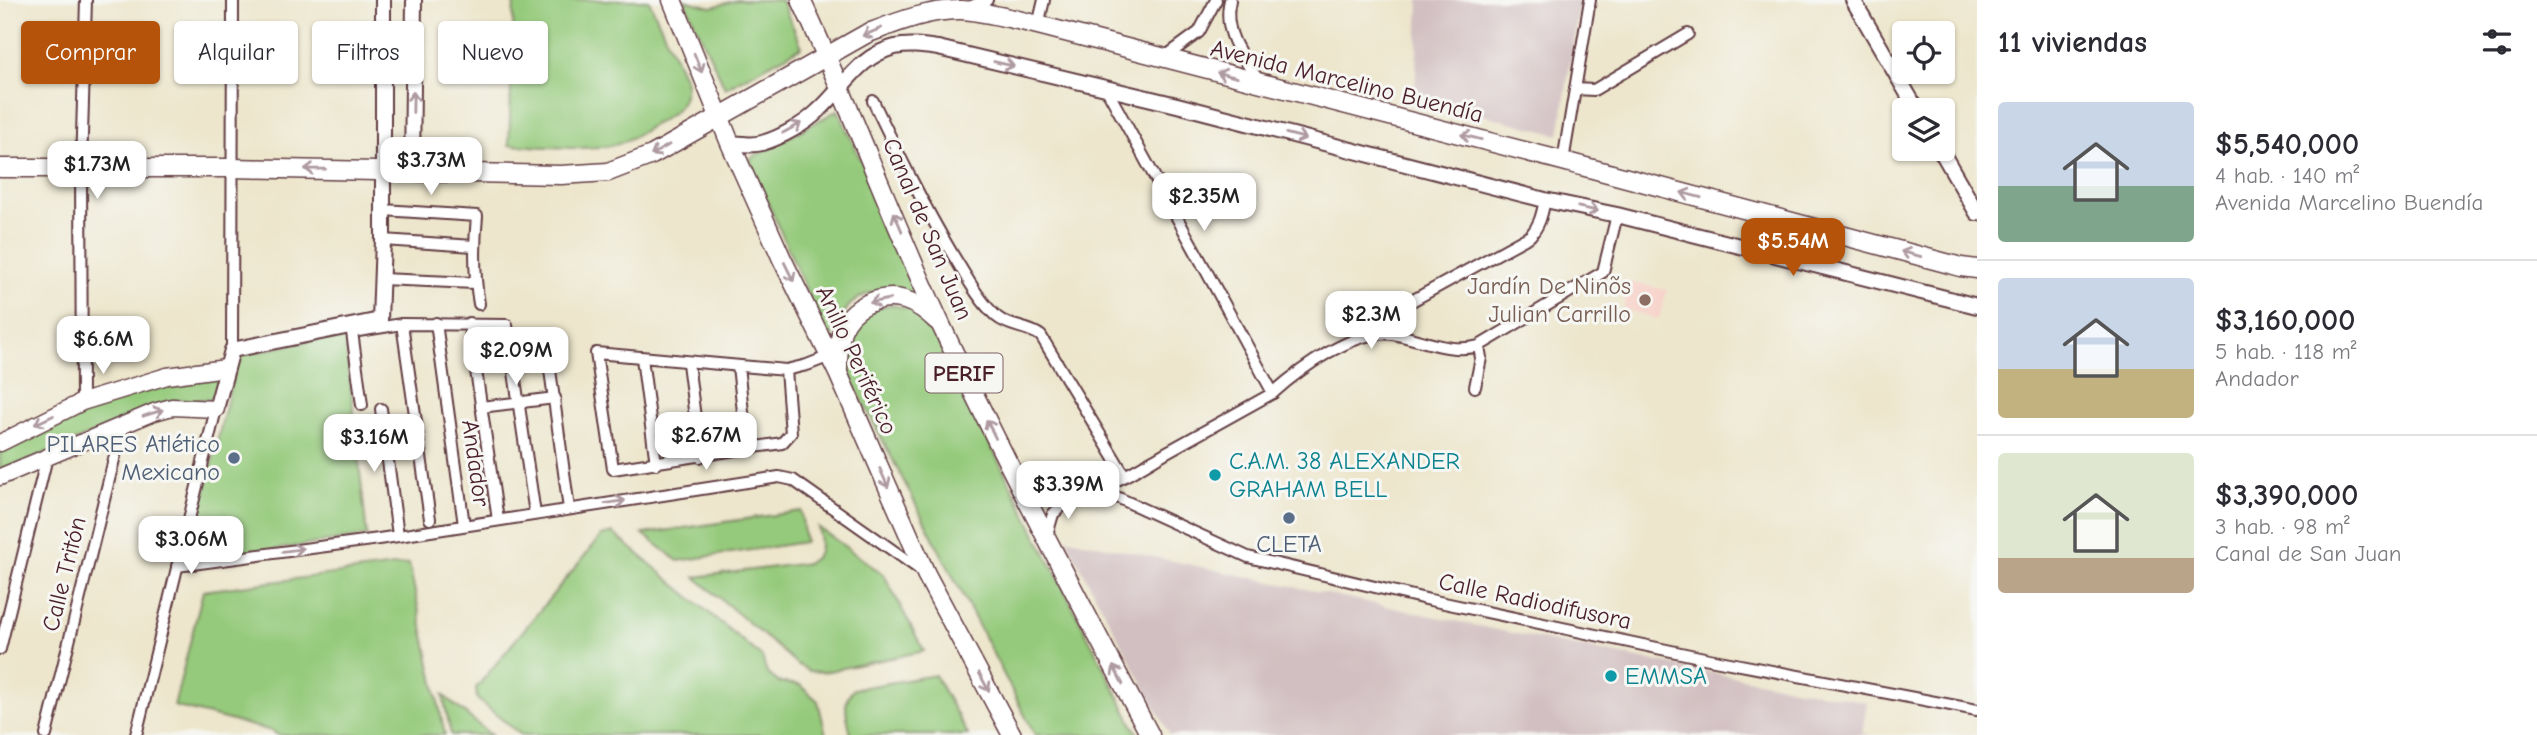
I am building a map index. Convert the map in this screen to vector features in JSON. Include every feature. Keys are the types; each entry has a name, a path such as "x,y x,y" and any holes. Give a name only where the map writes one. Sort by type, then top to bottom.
{"main road":[{"name":"Anillo Periférico","path":"671,0 730,143 782,259 838,373 926,574 1012,735"},
{"name":"Canal de San Juan","path":"801,0 841,84 940,323 1046,538 1150,735"},
{"name":"Avenida Marcelino Buendía","path":"0,168 412,170 561,175 608,172 652,155 866,34 897,22 952,7 1038,25 1977,269"},
{"path":"838,373 838,350 843,328 853,312 868,303 894,298 906,301 924,309 940,323"},
{"path":"0,443 82,402 167,376 226,368"},
{"path":"0,477 124,424 172,407 216,409"}],"street":[{"path":"82,402 81,168 86,0"},
{"path":"136,735 232,350 233,0"},
{"path":"232,350 381,324 383,0"},
{"path":"412,170 414,0"},
{"path":"952,7 987,0"},
{"path":"1038,25 1044,0"},
{"path":"1162,59 1199,32 1216,0"},
{"path":"1230,0 1228,23 1231,35 1262,84"},
{"path":"1563,161 1590,0"},
{"path":"1853,0 1910,98"},
{"path":"1575,89 1594,90 1688,34"},
{"path":"730,143 761,143 774,139 818,112 841,84 866,60 878,53 895,47 914,45 938,48 1977,306"},
{"path":"1106,88 1273,393"},
{"path":"873,101 921,202 970,283 997,317 1008,324 1031,328 1041,336 1125,476"},
{"path":"1947,161 1977,213"},
{"path":"1368,335 1378,321 1388,314 1530,236 1542,216 1545,200"},
{"path":"383,210 477,216 474,246 475,283 479,304"},
{"path":"1019,485 1044,496 1074,495 1125,476 1273,393 1292,376 1348,343 1368,335 1390,334 1466,350 1479,346 1603,272 1617,215"},
{"path":"383,240 474,246"},
{"path":"382,279 475,283"},
{"name":"Andador","path":"436,323 464,525"},
{"name":"Andador","path":"469,323 498,520"},
{"name":"Andador","path":"362,405 352,332 381,324 507,325 535,514"},
{"path":"402,324 430,519"},
{"path":"1475,387 1481,358 1479,346"},
{"path":"547,348 569,509"},
{"path":"786,370 791,433 782,443 613,469 596,353 786,370 830,356"},
{"path":"642,358 656,464"},
{"path":"688,363 700,457"},
{"path":"738,366 747,449"},
{"name":"Andador","path":"481,407 555,398"},
{"path":"381,409 398,535"},
{"name":"Calle Tritón","path":"46,735 124,424"},
{"path":"0,649 47,457"},
{"path":"177,566 786,477 926,574"},
{"name":"Calle Radiodifusora","path":"1097,488 1248,557 1430,600 1709,659 1977,710"},
{"path":"1046,538 1053,514 1074,495"}],"shaded area":[{"path":"1419,0 1580,0 1559,135 1415,97"},
{"name":"Jardín De Ninõs Julian Carrillo","path":"1629,282 1667,290 1659,319 1623,309"},
{"path":"1065,538 1535,638 1867,702 1862,733 1873,735 1170,735"}],"green space":[{"path":"514,0 649,0 686,82 684,97 674,112 618,144 579,148 509,145 511,84 548,84 548,21 513,21"},
{"path":"684,0 712,7 737,0 781,0 802,47 725,88"},
{"path":"838,110 925,301 897,292 878,291 868,294 847,308 829,343 749,159"},
{"path":"890,305 917,313 935,336 1138,735 1035,735 850,377 847,351 851,329 865,314"},
{"path":"345,333 367,536 188,562 238,356"},
{"path":"224,370 213,399 171,401 0,472 0,448 87,405 167,380"},
{"path":"801,511 805,542 678,561 643,534"},
{"path":"818,527 884,575 924,651 824,672 809,671 797,664 695,577 808,563 819,552"},
{"path":"613,533 762,657 767,673 778,682 800,685 818,701 826,735 521,735 477,699 476,688 601,536"},
{"path":"409,564 445,735 278,735 272,731 174,706 203,591"},
{"path":"935,675 968,735 851,735 846,705 854,689"},
{"path":"443,695 491,735 451,735"}],"place":[{"name":"Jardín De Ninõs Julian Carrillo","path":"1645,300"},
{"name":"PILARES Atlético Mexicano","path":"234,458"},
{"name":"C.A.M. 38 ALEXANDER GRAHAM BELL","path":"1215,475"},
{"name":"CLETA","path":"1289,518"},
{"name":"EMMSA","path":"1611,676"}]}
